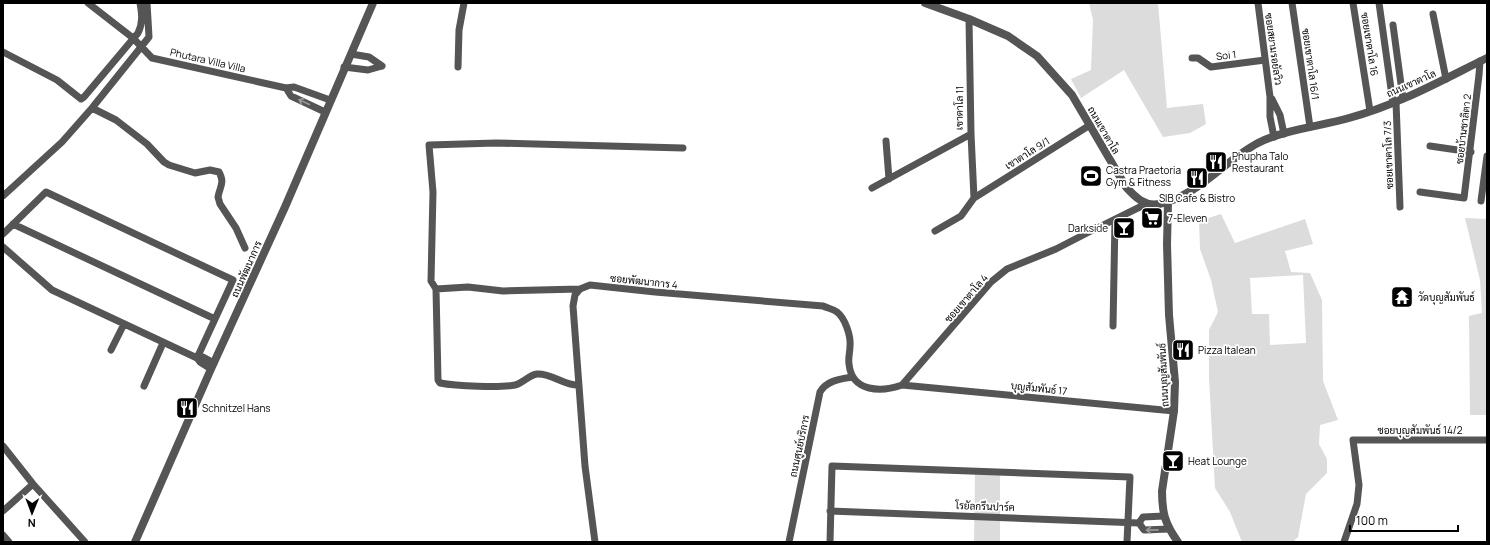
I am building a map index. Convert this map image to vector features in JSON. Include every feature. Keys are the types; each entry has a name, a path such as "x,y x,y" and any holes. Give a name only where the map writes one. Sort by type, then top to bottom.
{"street":[{"name":"Phutara Villa Villa","path":"88,3 133,38 152,58 286,88 294,87 330,100"},
{"path":"3,52 57,80 81,99 141,27 142,18 140,3"},
{"path":"3,196 62,142 92,108 141,47 149,36 147,3"},
{"name":"ถนนพัฒนาการ","path":"135,542 285,207 344,67 373,3"},
{"path":"458,67 459,30 464,3"},
{"name":"ถนนเขาตาโล","path":"925,3 969,19 1008,36 1037,56 1072,96 1126,187 1134,196 1146,204 1156,205 1168,202 1184,195 1259,142 1370,111 1397,101 1483,60"},
{"name":"ซอยสยามรอยัลวิว","path":"1258,3 1270,97"},
{"name":"ซอยเขาตาโล 16/1","path":"1292,3 1310,127"},
{"name":"ซอยเขาตาโล 16","path":"1353,3 1370,111"},
{"path":"1379,3 1397,101"},
{"path":"1433,14 1446,78"},
{"name":"เขาตาโล 11","path":"872,188 971,134 969,19"},
{"path":"1393,25 1397,101"},
{"path":"344,67 368,70 382,66 369,57 351,54"},
{"name":"Soi 1","path":"1192,58 1198,58 1211,67 1265,60"},
{"name":"ซอยบ้านชาลิตา 2","path":"1420,192 1464,198 1483,60"},
{"name":"Phutara Villa Villa","path":"286,88 291,96 325,112"},
{"path":"1270,97 1280,115 1284,134"},
{"path":"1270,97 1270,117 1274,137"},
{"name":"ซอยเขาตาโล 7/3","path":"1397,101 1400,207"},
{"path":"92,108 116,120 147,144 164,162 169,165 195,173 210,170 219,172 222,178 221,189 218,197 220,204 236,228 245,248"},
{"name":"เขาตาโล 9/1","path":"935,231 960,216 974,198 1090,125"},
{"path":"971,134 974,198"},
{"path":"886,141 889,179"},
{"path":"579,385 570,384 553,377 538,374 513,385 496,386 440,383 438,380 436,288 431,281 433,192 429,144 496,143 683,148"},
{"path":"1430,146 1471,152"},
{"path":"1481,201 1487,156"},
{"path":"3,234 46,192 233,280 197,358"},
{"name":"ถนนบุญสัมพันธ์","path":"1168,202 1167,244 1169,315 1175,382 1174,411 1162,491 1164,516 1169,529 1178,542"},
{"name":"ซอยเขาตาโล 4","path":"902,385 991,282 1006,269 1056,249 1146,204"},
{"path":"1113,326 1115,220"},
{"path":"13,224 215,319"},
{"path":"3,247 52,290 163,343 197,358 203,357 213,366"},
{"name":"ซอยพัฒนาการ 4","path":"436,288 468,287 503,291 580,289 590,285 662,293 823,306 838,312 846,325 850,343 849,364 853,377"},
{"path":"580,289 575,295 573,306 585,466 595,542"},
{"path":"112,350 124,324"},
{"path":"144,386 163,343"},
{"path":"853,377 860,384 872,389 890,389 902,385"},
{"name":"ถนนศูนย์บริการ","path":"789,542 820,392 823,387 832,382 853,377"},
{"name":"บุญสัมพันธ์ 17","path":"902,385 1174,411"},
{"name":"ซอยบุญสัมพันธ์ 14/2","path":"1344,542 1357,504 1359,485 1353,440 1487,440"},
{"path":"3,446 33,484 85,542"},
{"path":"830,542 832,466 1130,477 1127,542"},
{"path":"3,511 33,484"},
{"name":"โรยัลกรีนปาร์ค","path":"830,511 1128,522 1139,523 1144,530 1169,529"},
{"name":"โรยัลกรีนปาร์ค","path":"1139,523 1143,517 1164,516"},
{"path":"3,535 9,542"}],"shaded area":[{"path":"1089,3 1158,3 1167,108 1203,104 1206,124 1190,133 1163,137 1124,70 1081,98 1071,79 1091,70 1093,20"},
{"path":"1221,214 1235,243 1305,219 1313,244 1285,251 1291,272 1310,273 1322,300 1323,381 1338,420 1320,425 1319,444 1327,459 1327,473 1306,494 1298,537 1293,542 1242,542 1230,512 1215,488 1209,378 1209,330 1218,312 1211,280 1200,249 1199,221","holes":["1303,275 1306,343 1270,345 1269,314 1252,314 1250,278"]},
{"path":"1465,218 1487,219 1487,415 1470,415 1469,316 1482,313 1480,280"},
{"path":"975,474 1000,475 1000,542 974,542"}],"place":[{"name":"Phupha Talo Restaurant","path":"1216,162"},
{"name":"Castra Praetoria Gym & Fitness","path":"1091,176"},
{"name":"SIB Cafe & Bistro","path":"1197,178"},
{"name":"7-Eleven","path":"1152,218"},
{"name":"Darkside","path":"1124,228"},
{"name":"วัดบุญสัมพันธ์","path":"1402,297"},
{"name":"Pizza Italean","path":"1183,350"},
{"name":"Schnitzel Hans","path":"187,408"},
{"name":"Heat Lounge","path":"1173,461"}]}
